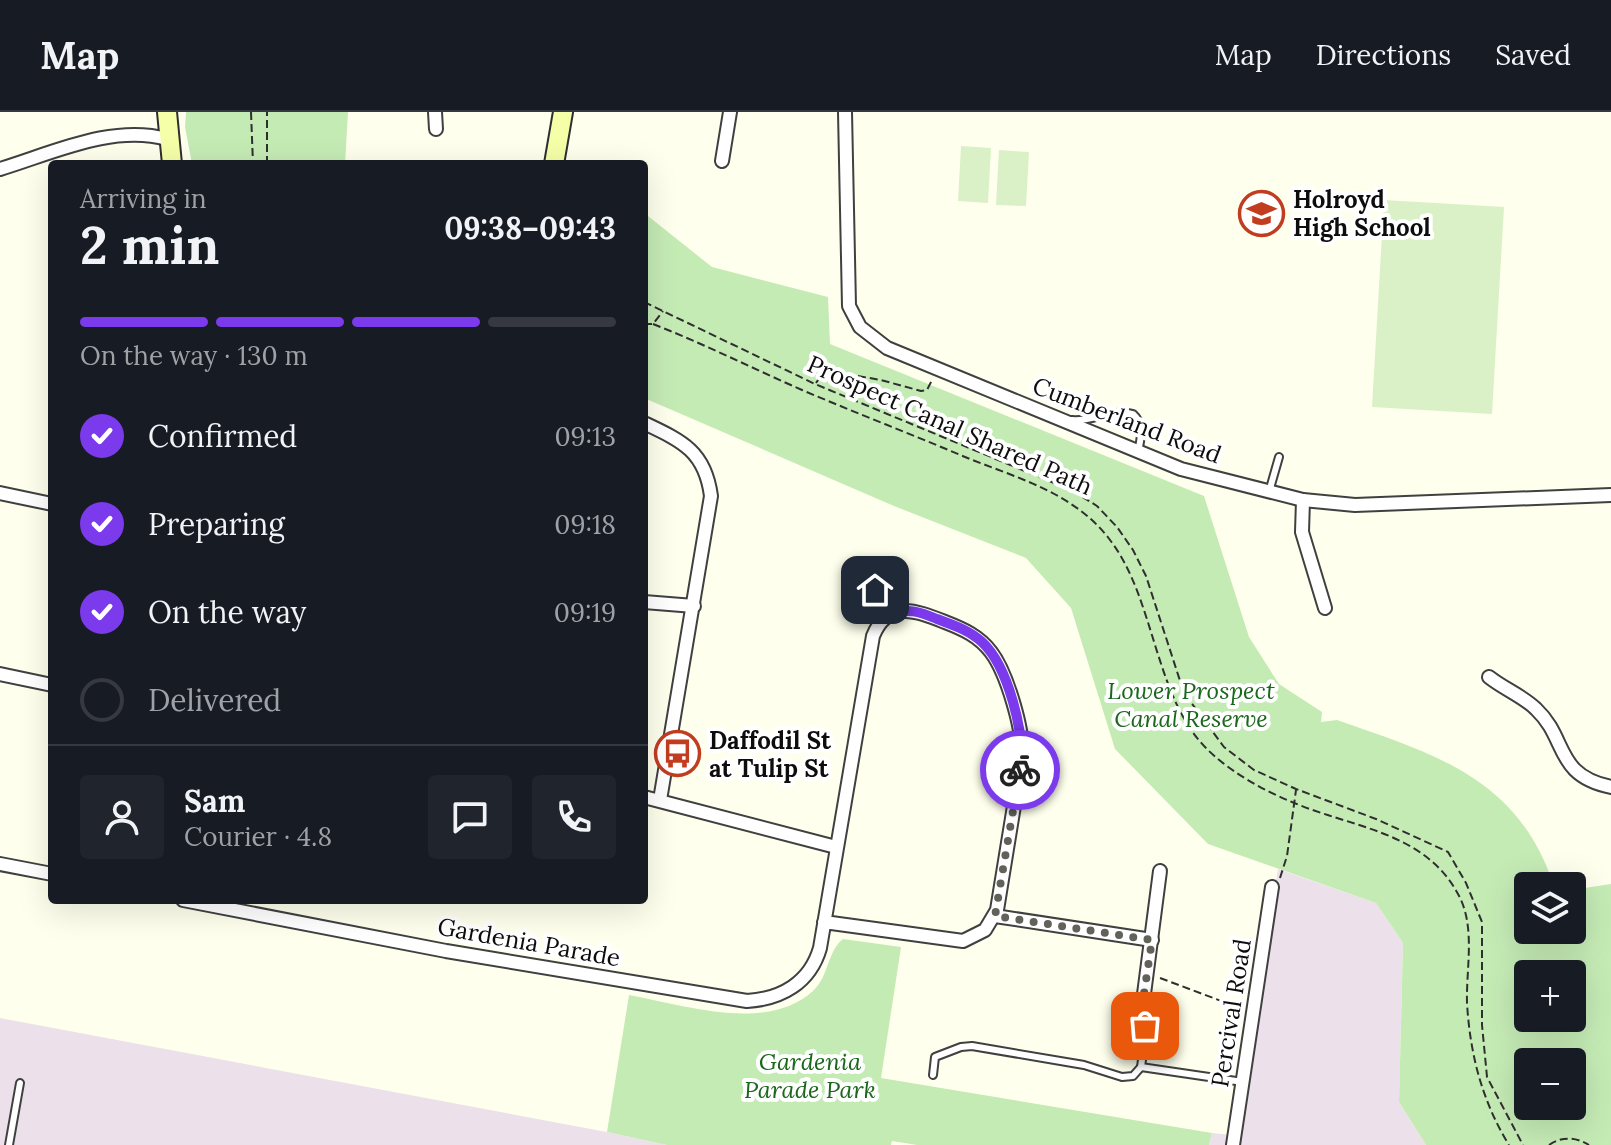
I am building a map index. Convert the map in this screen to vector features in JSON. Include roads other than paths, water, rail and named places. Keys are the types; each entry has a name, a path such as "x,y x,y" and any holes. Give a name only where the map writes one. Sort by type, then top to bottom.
{"street":[{"path":"167,112 171,160"},
{"path":"435,112 436,129"},
{"path":"555,160 563,112"},
{"path":"722,161 730,112"},
{"name":"Cumberland Road","path":"845,112 848,287 852,314 875,341 1188,472 1303,500 1355,505 1611,495"},
{"path":"0,169 116,135 136,133 167,139"},
{"path":"648,425 691,449 706,475 711,496 660,800"},
{"path":"0,493 48,503"},
{"path":"1303,500 1302,532 1325,608"},
{"path":"824,922 957,941 978,936 995,916 1023,746 1002,672 989,648 963,629 918,611 903,610 889,615 875,590"},
{"path":"648,602 694,606"},
{"name":"Gardenia Parade","path":"204,904 446,951 747,1001 779,995 802,980 817,956 873,636 889,615"},
{"path":"0,674 48,684"},
{"path":"1489,677 1530,703 1542,715 1571,766 1589,780 1611,787"},
{"path":"648,798 836,847"},
{"path":"0,864 48,873"},
{"path":"1144,994 1160,871"},
{"name":"Percival Road","path":"1233,1145 1272,887"},
{"path":"995,916 1152,940"}],"lane":[{"path":"1056,418 1079,420 1119,412 1133,414 1141,425 1138,452"},
{"path":"1269,492 1279,457"},
{"path":"933,1075 935,1057 967,1046 1084,1065 1122,1077 1133,1076 1141,1067 1146,1030 1137,1018 1144,994"},
{"path":"1141,1067 1243,1082"},
{"path":"9,1145 20,1083"}],"place":[{"name":"Holroyd High School","path":"1262,213"},
{"name":"Daffodil St at Tulip St","path":"678,754"}],"park label":[{"name":"Lower Prospect Canal Reserve","path":"1191,704"},
{"name":"Gardenia Parade Park","path":"810,1075"}]}
